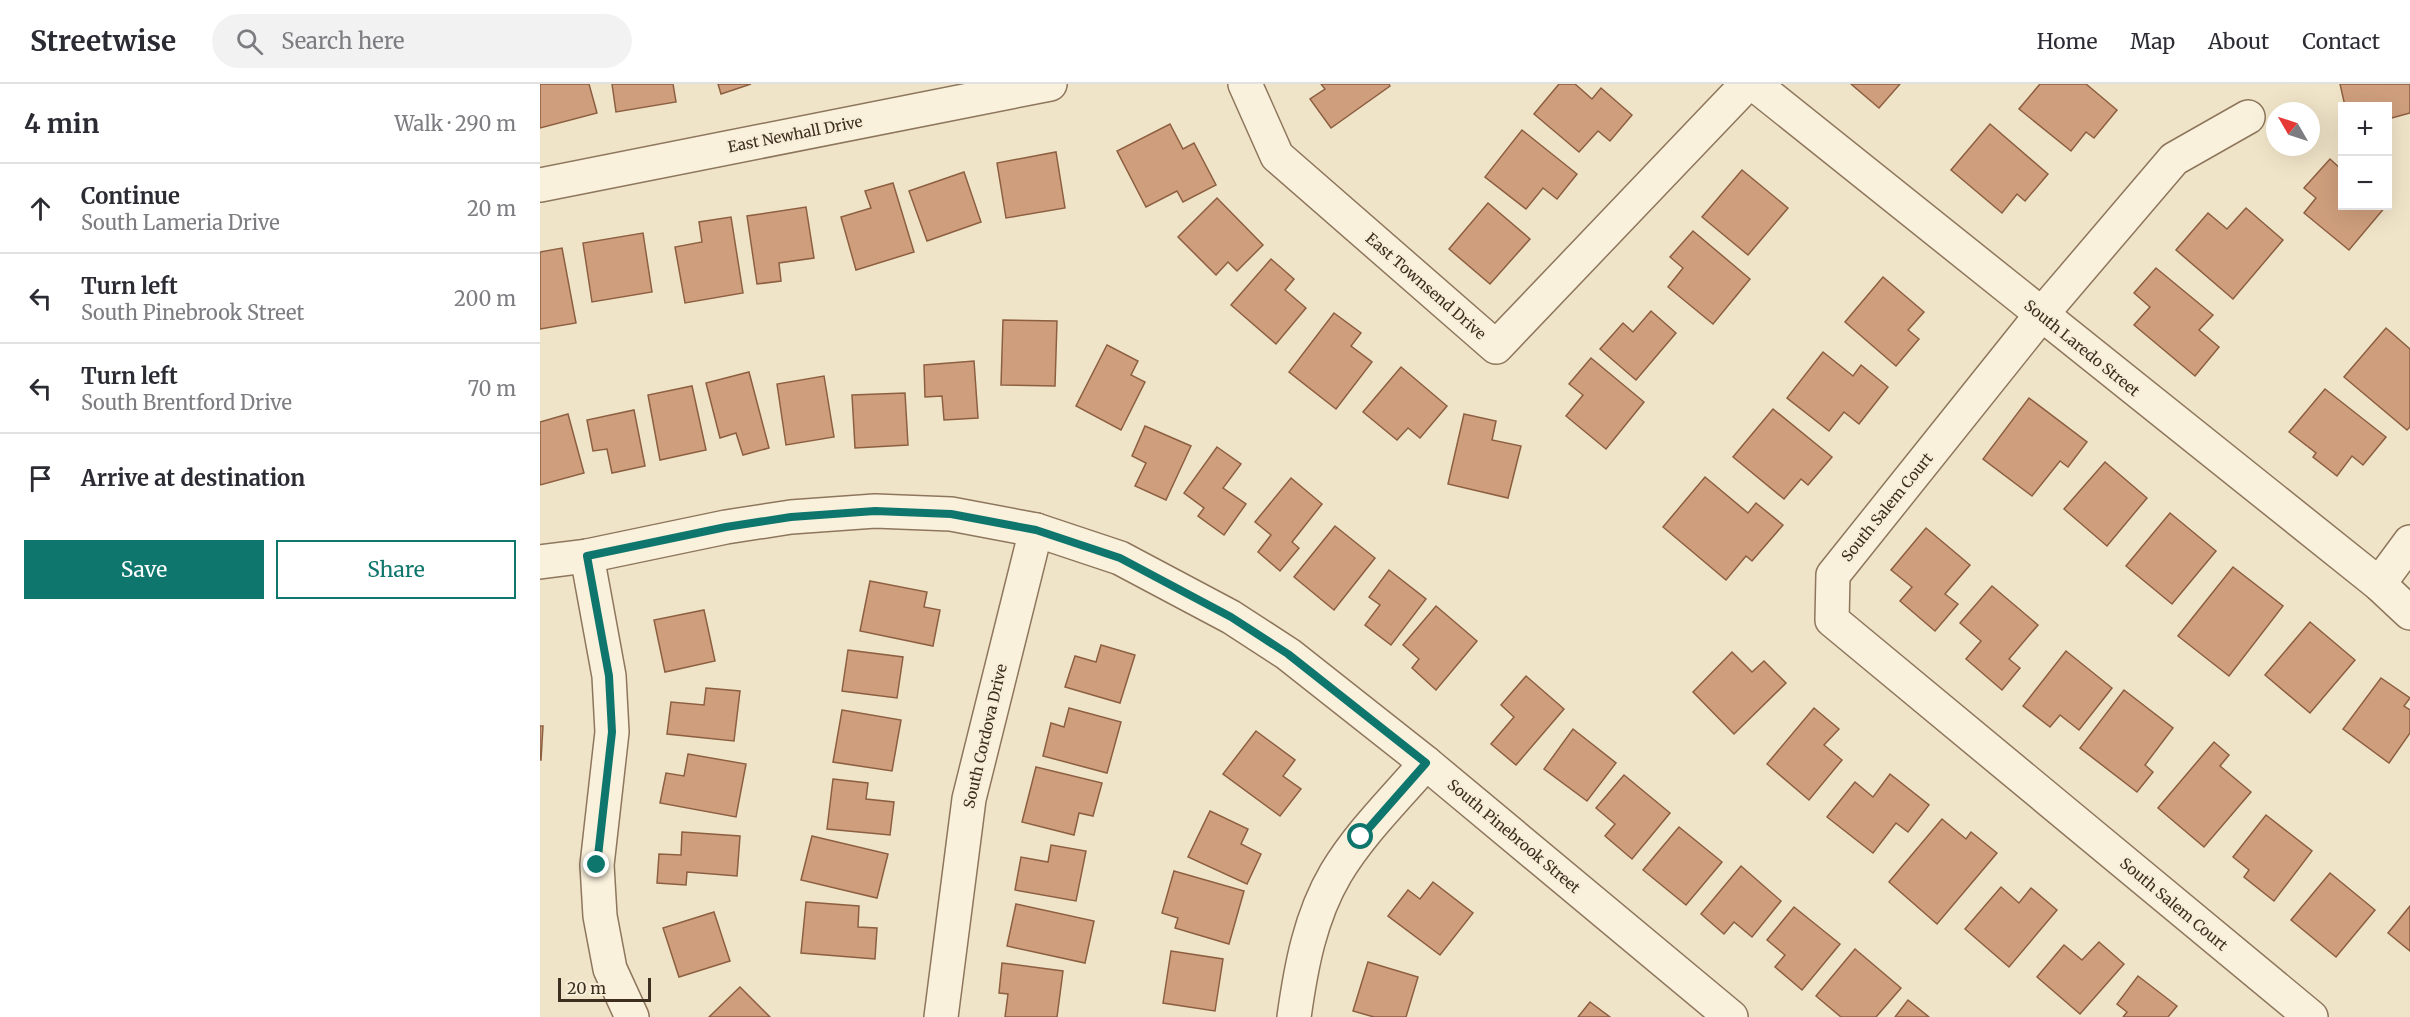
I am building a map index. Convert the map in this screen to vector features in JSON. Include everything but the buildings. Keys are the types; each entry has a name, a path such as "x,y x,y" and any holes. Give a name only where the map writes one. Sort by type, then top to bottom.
{"street":[{"name":"East Newhall Drive","path":"540,185 1050,84"},
{"name":"East Townsend Drive","path":"1245,84 1277,156 1496,347 1747,84"},
{"name":"South Laredo Street","path":"1754,84 2379,584 2410,613"},
{"name":"South Salem Court","path":"2248,117 2174,159 2041,315 1833,575 1832,620 2311,1017"},
{"name":"South Pinebrook Street","path":"540,562 587,556 726,527 791,517 875,511 951,514 1036,530 1120,558 1231,617 1288,654 1426,763 1731,1017"},
{"name":"South Cordova Drive","path":"941,1017 969,799 1036,530"},
{"path":"2379,584 2410,542"},
{"path":"587,556 609,676 612,732 597,865 600,916 610,969 632,1017"},
{"path":"1294,1017 1301,966 1318,913 1336,874 1361,837 1426,763"}],"route":[{"path":"597,865 612,732 609,676 587,556 726,527 791,517 875,511 951,514 1036,530 1120,558 1231,617 1288,654 1426,763 1361,837"}]}
